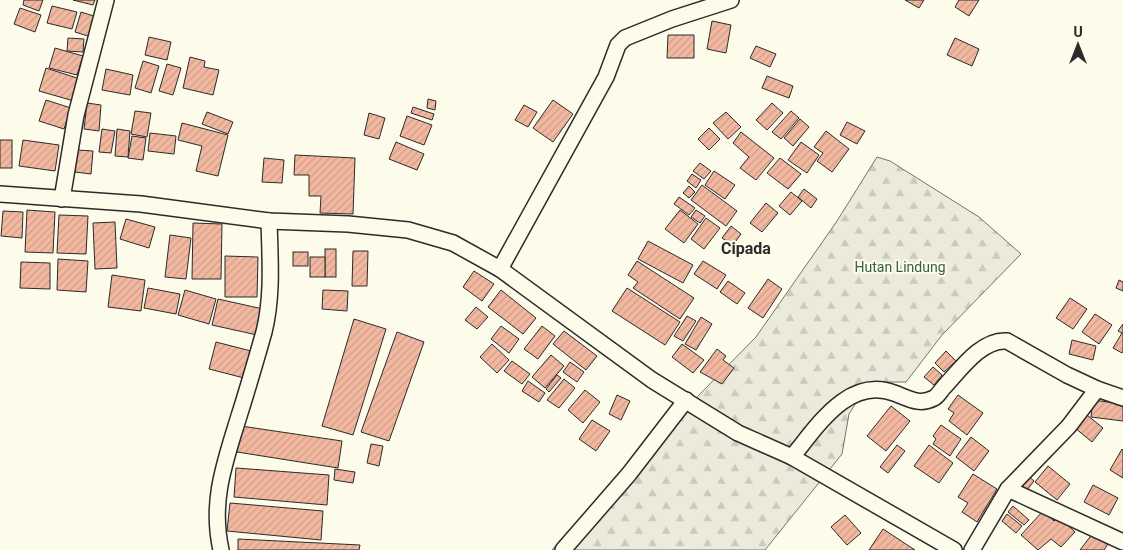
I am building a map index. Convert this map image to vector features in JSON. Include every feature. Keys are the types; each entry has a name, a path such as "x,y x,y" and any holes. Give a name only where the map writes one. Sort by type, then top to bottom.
{"street":[{"path":"62,199 76,115 106,0"},
{"path":"500,270 606,77 618,45 633,34 731,0"},
{"path":"0,194 141,204 270,221 348,224 408,230 453,244 500,270 652,380 738,433 792,457 954,550"},
{"path":"221,550 217,511 219,480 251,376 267,315 270,270 270,221"},
{"path":"792,457 824,418 846,397 869,389 892,392 916,402 934,398 982,350 1001,341 1007,341 1097,389 1123,398"},
{"path":"972,550 1008,489 1069,426 1097,389"},
{"path":"564,550 630,474 686,400"},
{"path":"1008,489 1123,542"}],"green space":[{"name":"Hutan Lindung","path":"877,157 890,161 979,217 1021,254 942,335 906,382 869,382 849,414 842,454 765,550 552,550 598,498 756,337 837,221"}],"building":[{"path":"24,0 43,0 39,11 23,5"},
{"path":"73,0 95,0 93,5"},
{"path":"905,0 924,0 919,8"},
{"path":"959,0 979,0 969,16 955,7"},
{"path":"52,6 77,12 72,29 47,23"},
{"path":"20,8 41,15 35,32 14,24"},
{"path":"81,12 97,17 91,37 75,32"},
{"path":"712,21 731,25 726,53 707,49"},
{"path":"668,35 694,35 694,58 667,58"},
{"path":"149,37 171,42 167,60 145,55"},
{"path":"68,38 84,39 83,52 67,51"},
{"path":"955,38 979,49 972,66 947,55"},
{"path":"756,46 776,54 770,67 750,58"},
{"path":"55,48 83,56 77,75 49,68"},
{"path":"190,57 205,61 204,67 219,70 213,95 183,88"},
{"path":"143,61 159,66 151,93 135,88"},
{"path":"167,64 181,68 173,95 159,91"},
{"path":"46,68 80,79 74,101 39,91"},
{"path":"106,69 133,75 130,95 102,90"},
{"path":"767,76 793,86 789,98 762,88"},
{"path":"428,99 436,101 435,110 427,108"},
{"path":"46,100 71,108 64,129 39,121"},
{"path":"553,100 573,114 553,142 533,128"},
{"path":"87,103 101,105 99,131 84,129"},
{"path":"772,103 783,113 767,130 756,120"},
{"path":"524,105 537,112 528,127 515,120"},
{"path":"413,107 434,114 432,120 411,113"},
{"path":"135,111 151,113 147,137 131,134"},
{"path":"791,111 799,118 781,139 772,132"},
{"path":"207,112 233,122 228,134 202,124"},
{"path":"726,112 741,127 728,139 713,123"},
{"path":"369,113 385,118 379,139 364,135"},
{"path":"407,116 432,125 424,145 400,136"},
{"path":"800,119 809,127 793,146 784,138"},
{"path":"847,122 865,131 857,144 840,135"},
{"path":"182,123 228,135 218,176 196,171 202,146 178,140"},
{"path":"709,128 720,139 709,150 698,139"},
{"path":"102,129 115,131 111,153 99,152"},
{"path":"117,129 130,131 128,157 115,156"},
{"path":"826,131 849,149 832,172 817,161 823,153 814,147"},
{"path":"741,132 774,158 756,180 740,168 749,157 733,143"},
{"path":"150,133 176,136 174,154 148,151"},
{"path":"132,136 146,138 143,160 128,158"},
{"path":"0,140 12,140 12,168 0,168"},
{"path":"23,140 59,145 55,171 19,166"},
{"path":"396,142 424,154 417,170 389,159"},
{"path":"801,142 819,155 807,173 788,160"},
{"path":"77,150 93,151 91,174 75,172"},
{"path":"295,155 355,158 353,214 320,213 321,196 309,196 309,175 294,175"},
{"path":"264,158 284,160 282,183 262,182"},
{"path":"780,158 801,174 788,189 767,173"},
{"path":"700,163 711,171 704,179 693,171"},
{"path":"714,171 735,185 725,199 705,185"},
{"path":"692,174 701,180 696,188 687,181"},
{"path":"702,185 737,211 726,226 691,200"},
{"path":"689,186 695,192 689,198 683,193"},
{"path":"804,189 817,199 811,208 798,197"},
{"path":"791,192 802,201 790,215 779,206"},
{"path":"679,197 695,208 689,215 674,204"},
{"path":"766,203 778,213 762,232 750,223"},
{"path":"27,210 55,212 53,253 25,252"},
{"path":"680,210 698,224 684,243 665,229"},
{"path":"696,210 705,216 700,223 691,217"},
{"path":"3,211 23,212 22,238 1,236"},
{"path":"59,215 88,216 86,254 57,253"},
{"path":"706,218 720,228 704,249 691,239"},
{"path":"126,219 155,227 149,248 120,239"},
{"path":"115,222 117,268 95,269 93,223"},
{"path":"193,223 222,224 221,279 192,279"},
{"path":"731,226 741,234 733,245 722,238"},
{"path":"170,235 191,238 186,279 165,277"},
{"path":"648,241 693,265 683,283 638,259"},
{"path":"325,249 336,249 336,277 325,277"},
{"path":"353,251 368,251 367,286 352,286"},
{"path":"293,252 308,252 308,266 293,266"},
{"path":"225,256 258,257 257,297 225,297"},
{"path":"310,257 325,257 325,277 310,277"},
{"path":"58,259 88,261 86,292 57,290"},
{"path":"637,261 694,298 680,319 633,288 638,282 628,275"},
{"path":"703,261 726,275 717,289 694,274"},
{"path":"21,262 50,263 50,289 20,288"},
{"path":"474,271 494,284 482,301 463,287"},
{"path":"112,275 145,280 141,311 108,307"},
{"path":"768,279 782,289 763,318 748,308"},
{"path":"1119,280 1123,282 1123,291 1116,288"},
{"path":"728,281 745,293 737,304 720,292"},
{"path":"148,288 180,294 176,314 144,308"},
{"path":"627,288 680,322 665,345 612,311"},
{"path":"185,290 216,299 209,324 178,315"},
{"path":"323,290 348,291 347,311 322,309"},
{"path":"501,290 536,318 523,334 488,307"},
{"path":"1070,298 1087,309 1073,329 1056,318"},
{"path":"218,299 263,309 257,335 212,325"},
{"path":"476,307 488,317 477,329 465,320"},
{"path":"1095,314 1112,325 1099,344 1082,332"},
{"path":"687,316 696,321 683,341 674,336"},
{"path":"701,317 712,324 696,350 685,344"},
{"path":"354,319 386,329 353,435 322,426"},
{"path":"1123,324 1122,353 1113,348 1122,333 1118,331"},
{"path":"501,326 519,339 509,353 491,339"},
{"path":"542,326 555,336 538,359 524,349"},
{"path":"564,331 597,356 586,370 553,344"},
{"path":"397,332 424,342 389,441 361,432"},
{"path":"1072,340 1096,346 1093,360 1069,354"},
{"path":"216,342 251,351 244,378 209,369"},
{"path":"492,344 509,360 497,373 480,357"},
{"path":"682,344 704,360 693,373 672,357"},
{"path":"717,349 726,356 723,360 734,368 722,384 700,372"},
{"path":"946,351 956,361 944,372 935,363"},
{"path":"551,355 564,366 545,388 532,377"},
{"path":"512,361 530,374 522,384 504,371"},
{"path":"570,362 584,372 577,382 563,372"},
{"path":"933,367 942,375 934,385 924,377"},
{"path":"557,375 561,378 549,392 546,389"},
{"path":"564,379 575,388 559,408 547,400"},
{"path":"528,381 545,393 539,402 522,391"},
{"path":"585,390 600,402 583,423 568,410"},
{"path":"617,395 630,401 621,420 609,414"},
{"path":"958,395 983,413 967,435 949,421 954,413 948,409"},
{"path":"1093,400 1123,404 1123,421 1091,417"},
{"path":"891,406 910,421 886,451 867,436"},
{"path":"1087,415 1103,428 1092,442 1075,428"},
{"path":"592,420 610,431 596,451 579,439"},
{"path":"941,425 961,439 950,456 933,444 936,439 933,436"},
{"path":"241,426 342,441 338,468 237,452"},
{"path":"971,437 989,451 974,471 956,457"},
{"path":"371,444 383,446 379,466 367,463"},
{"path":"897,445 905,451 888,473 880,467"},
{"path":"929,445 953,463 939,483 914,466"},
{"path":"1123,450 1123,478 1110,470"},
{"path":"1048,466 1070,484 1057,500 1035,482"},
{"path":"236,468 329,475 327,505 234,497"},
{"path":"335,469 355,472 353,483 334,480"},
{"path":"973,474 997,489 977,522 962,512 968,503 958,497"},
{"path":"1026,474 1034,481 1027,490 1019,483"},
{"path":"1093,485 1118,498 1109,515 1084,502"},
{"path":"230,503 323,511 321,540 227,531"},
{"path":"1013,506 1029,520 1024,525 1008,512"},
{"path":"1043,511 1054,521 1058,516 1075,532 1061,547 1051,539 1038,550 1021,535"},
{"path":"1007,514 1022,526 1016,533 1002,521"},
{"path":"845,515 861,533 847,545 831,527"},
{"path":"883,529 915,550 869,550"},
{"path":"1093,533 1108,544 1104,550 1080,550"},
{"path":"238,539 360,545 359,550 238,550"}],"district":[{"name":"Cipada","path":"746,248"}]}
